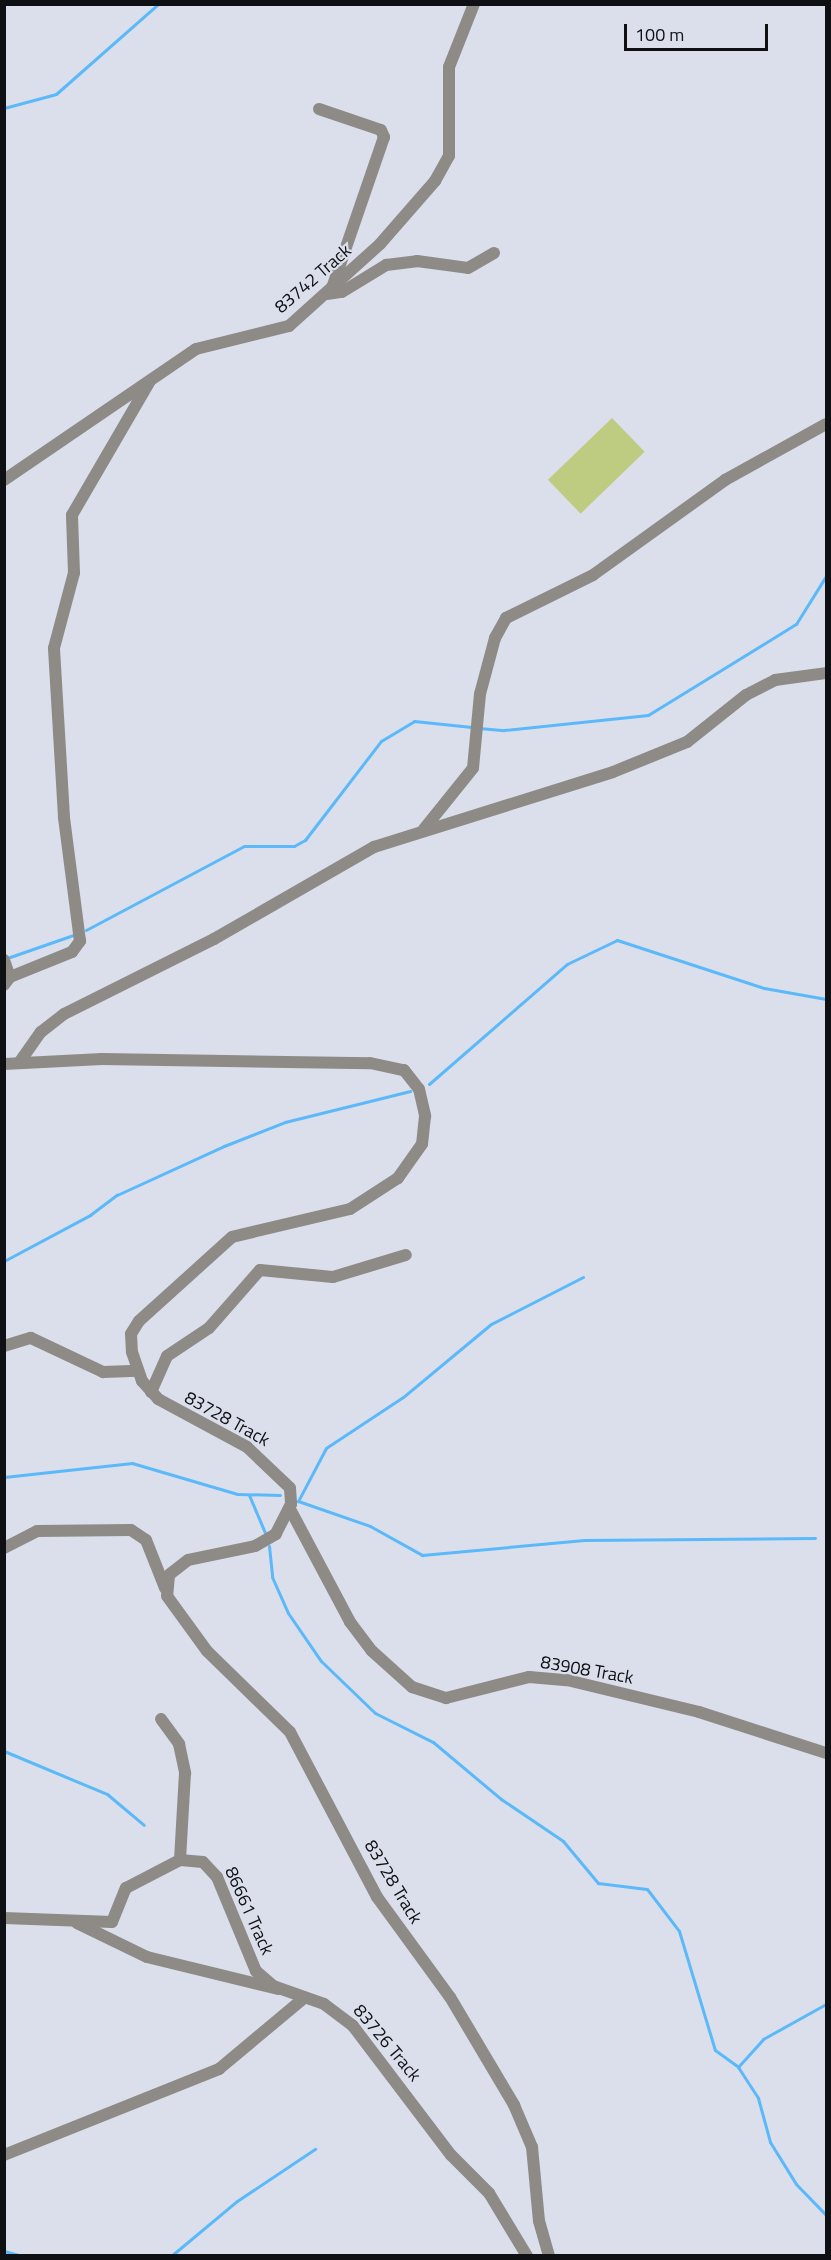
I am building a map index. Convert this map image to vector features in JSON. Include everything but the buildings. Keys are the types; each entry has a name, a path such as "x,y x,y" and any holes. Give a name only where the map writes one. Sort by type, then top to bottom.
{"street":[{"name":"83742 Track","path":"4,480 205,345 276,333 329,292 380,244 443,168 450,143 449,67 474,4"},
{"path":"319,109 375,127 384,137 329,292 338,294 386,265 417,261 468,268 494,253"},
{"path":"4,960 7,981 72,952 80,941 63,817 54,648 74,573 72,515 150,381"},
{"path":"422,830 473,768 480,694 495,638 506,618 593,575 705,493 826,424"},
{"path":"19,1063 41,1032 74,1008 214,939 356,856 422,830 613,772 687,742 775,680 826,673"},
{"name":"83728 Track","path":"4,1064 370,1063 404,1070 419,1089 424,1136 404,1172 350,1209 251,1229 222,1243 134,1326 131,1341 138,1371 151,1392 182,1415 264,1459 290,1488 290,1509"},
{"path":"151,1392 167,1356 209,1328 260,1270 333,1277 406,1255"},
{"path":"4,1346 31,1338 103,1372 138,1371"},
{"path":"165,1589 169,1575 188,1560 266,1542 290,1509"},
{"name":"83908 Track","path":"290,1509 350,1622 372,1651 412,1687 446,1698 530,1677 567,1680 709,1714 826,1753"},
{"name":"83728 Track","path":"4,1548 38,1531 130,1530 146,1540 165,1589 207,1651 290,1732 377,1897 450,1997 514,2104 532,2147 539,2221 549,2256"},
{"path":"4,1918 112,1922 126,1888 180,1860 185,1773 179,1744 161,1719"},
{"name":"86661 Track","path":"180,1860 195,1859 211,1868 247,1957 264,1981 304,1998"},
{"path":"76,1922 147,1957 250,1987 280,1989"},
{"path":"4,2155 219,2069 304,1998"},
{"name":"83726 Track","path":"304,1998 324,2004 353,2026 451,2155 489,2193 527,2256"}],"green space":[{"path":"612,418 645,452 581,514 548,480"}],"waterway":[{"path":"4,108 56,94 158,4"},
{"path":"479,728 504,730 648,715 796,624 826,576"},
{"path":"86,930 244,846 294,846 305,840 381,741 414,721 472,727"},
{"path":"10,957 73,935"},
{"path":"429,1084 567,964 617,940 764,988 826,999"},
{"path":"4,1261 90,1215 117,1195 224,1146 285,1122 410,1091"},
{"path":"583,1277 491,1324 403,1397 326,1448 298,1501 370,1526 422,1555 584,1540 815,1538"},
{"path":"4,1477 132,1463 237,1494 280,1495"},
{"path":"249,1495 266,1535"},
{"path":"269,1546 272,1577 288,1613 321,1661 375,1713 433,1742 501,1799 563,1841 598,1883 647,1889 679,1931 715,2050 738,2067 758,2098 770,2142 796,2184 826,2215"},
{"path":"4,1751 107,1794 144,1825"},
{"path":"738,2067 763,2039 826,2004"},
{"path":"171,2256 237,2201 315,2149"},
{"path":"4,2251 23,2256"}]}
